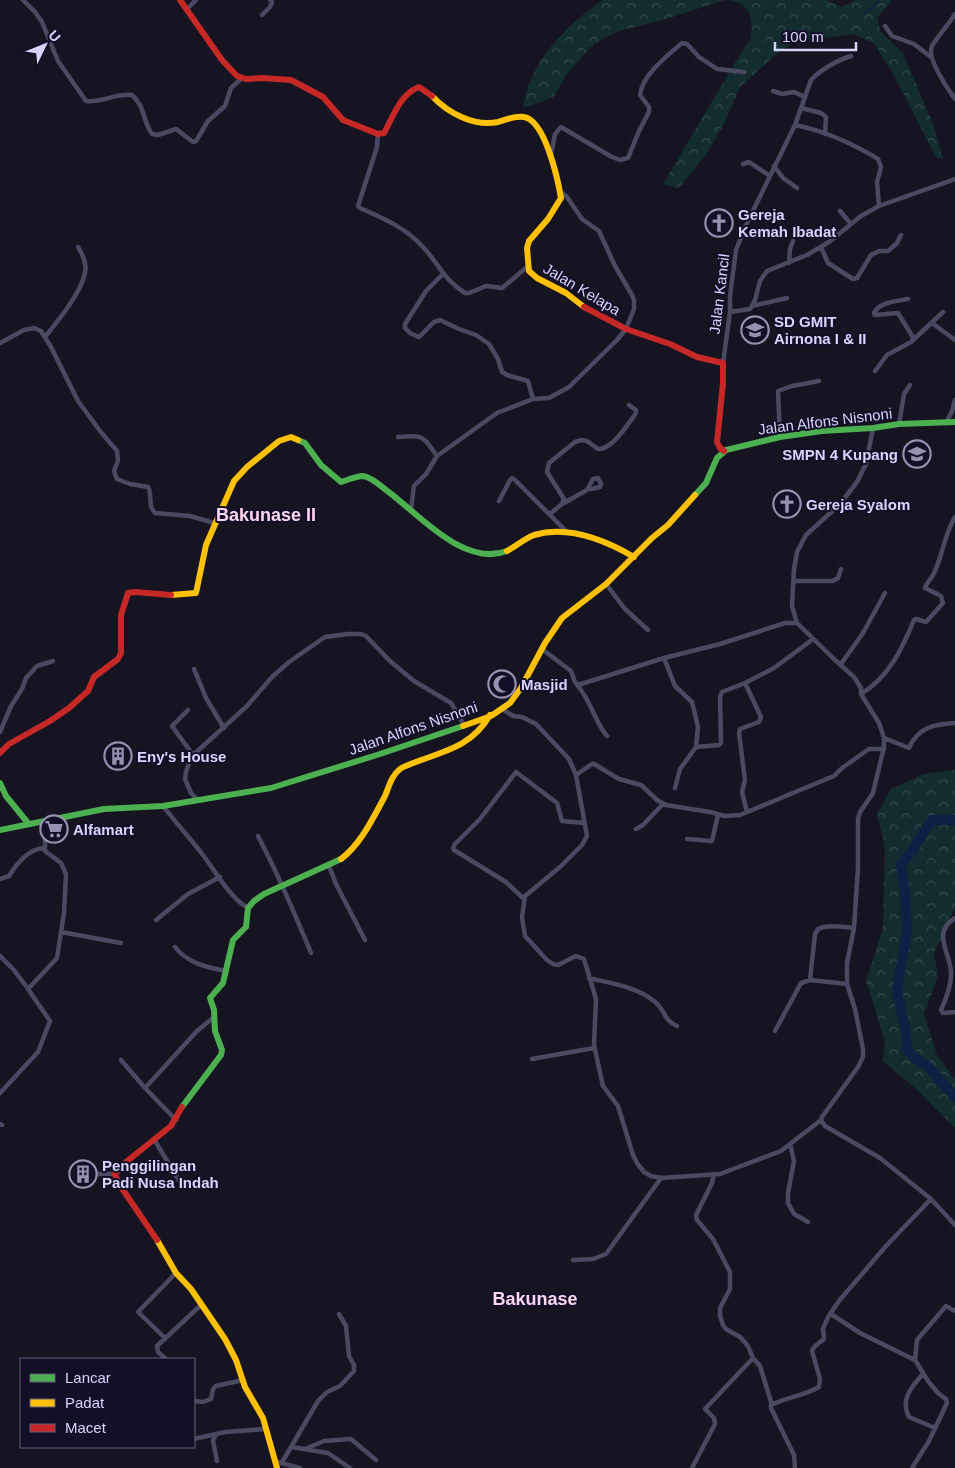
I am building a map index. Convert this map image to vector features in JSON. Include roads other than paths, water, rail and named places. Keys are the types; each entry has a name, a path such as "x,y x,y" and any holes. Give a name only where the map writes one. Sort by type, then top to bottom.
{"street":[{"path":"23,0 42,22 58,61 86,100 91,101 117,94 132,95 139,100 152,134 158,135 176,129 194,142 208,121 225,106 231,88 242,78"},
{"path":"180,0 222,60 237,76 242,78 288,79 326,100 342,120 378,134 384,133 401,102 412,90 419,87 447,109 478,123 499,123 524,116 528,117 536,126 551,155 561,192 567,197 582,218 599,231 615,266 632,295 634,309 626,329 566,390 545,400 533,399 495,415 437,456 423,478 414,486 411,509"},
{"path":"187,9 196,0"},
{"path":"262,15 271,4 270,0"},
{"path":"931,57 932,46 955,14"},
{"path":"885,26 892,36 914,44 931,57 955,99"},
{"path":"551,155 555,134 561,128 612,157 620,160 628,158 649,112 649,107 640,95 641,89 656,66 682,43 687,44 699,57 717,68 744,72"},
{"name":"Jalan Kancil","path":"724,451 717,442 723,383 723,363 736,250 794,125 811,80 816,74 851,56"},
{"path":"773,91 782,94 794,92 805,97"},
{"path":"801,108 821,113 826,117 825,134"},
{"path":"794,125 810,128 825,134 878,160 881,167 877,182 879,206"},
{"path":"378,134 377,147 359,207 386,219 413,237 428,252 443,274 466,293 486,286 502,288 527,267"},
{"path":"743,164 749,162 770,176"},
{"path":"774,166 783,178 797,188"},
{"path":"752,306 765,272 790,263 821,247 879,206 955,179"},
{"name":"Jalan Kelapa","path":"561,192 562,198 560,203 529,241 527,248 527,267 529,271 537,278 566,293 582,306 626,329 670,344 697,357 723,363"},
{"path":"840,212 851,224"},
{"path":"821,247 828,263 853,279 857,278 871,255 879,251 888,251 897,243 901,235"},
{"path":"790,263 790,249 793,241"},
{"path":"45,337 69,306 85,275 84,258 78,247"},
{"path":"443,274 426,291 405,324 405,328 410,333 419,337 434,322 440,320 476,335 489,344 498,359 502,372 506,375 528,381 533,399"},
{"path":"730,312 787,298"},
{"path":"908,299 881,305 874,313 875,315 898,314 914,339"},
{"path":"875,371 887,355 914,339 943,312"},
{"path":"932,323 955,340"},
{"path":"0,343 24,330 31,328 41,331 78,401 100,432 117,451 118,461 114,471 117,479 130,484 148,487 151,495 150,507 155,513 190,516 214,523"},
{"path":"780,437 778,391 792,386 819,381"},
{"path":"899,424 904,394 910,385"},
{"path":"946,423 955,400"},
{"path":"562,504 564,498 548,472 548,465 575,442 582,440 587,441 598,449 605,448 622,432 636,413 636,410 629,405"},
{"name":"Jalan Alfons Nisnoni","path":"0,830 104,809 163,806 279,786 490,715 510,703 526,680 542,649 562,618 606,584 652,538 668,526 706,483 717,458 724,451 780,437 822,431 873,428 899,424 955,422"},
{"path":"502,709 541,728 569,759 576,775 587,836 582,845 560,868 527,893 524,899 523,930 527,939 553,964 558,965 576,956 585,961 596,999 593,1039 603,1085 618,1106 637,1163 644,1172 661,1178 714,1174 752,1163 781,1151 821,1120 863,1057 855,1008 847,984 847,963 854,928 858,868 858,819 860,812 873,793 884,749 884,738 879,723 861,694 861,688 854,677 797,623 792,606 794,561 799,546 810,530 840,504 857,482 866,464 873,428"},
{"path":"398,438 420,436 427,441 437,456"},
{"path":"0,752 9,744 69,708 88,691 94,677 118,659 120,653 121,615 128,593 175,595 196,593 206,545 214,523 238,476 279,441 291,437 305,443 321,465 340,481 365,477 384,488 411,509 439,536 453,544 478,552 502,553 537,534 550,531 567,532 599,541 626,552 634,558"},
{"path":"500,501 505,487 512,478 567,532"},
{"path":"550,514 588,488"},
{"path":"861,694 876,685 887,671 914,620 926,622 943,603 941,596 925,588 933,576 947,534 955,517"},
{"path":"794,581 833,581 838,578 841,569"},
{"path":"606,584 625,609 648,630"},
{"path":"841,664 863,633 885,593"},
{"path":"577,685 599,680 664,658 720,644 785,623 797,623"},
{"path":"198,800 191,793 185,776 189,760 247,706 272,677 323,638 348,634 366,636 390,661 414,681 451,703 464,725"},
{"path":"696,747 720,744 722,741 721,693 746,683 774,668 813,639"},
{"path":"542,649 571,670 575,682 586,695 607,736"},
{"path":"664,658 675,686 694,706 698,732 696,747 680,769 675,788"},
{"path":"0,732 26,678 37,666 53,661"},
{"path":"194,669 206,698 224,728"},
{"path":"746,683 761,717 759,722 740,729 738,733 745,780 742,792 747,812"},
{"path":"188,710 172,726 194,755"},
{"path":"116,1174 126,1162 172,1126 184,1104 222,1053 215,1031 210,998 224,983 231,946 247,925 248,908 256,901 282,886 343,859 367,827 397,772 411,764 463,745 486,723 490,715"},
{"path":"884,738 909,748 916,738 930,726 955,723"},
{"path":"576,775 594,764 619,779 640,785 663,804 671,807 729,816 747,812 834,776 868,749 884,749"},
{"path":"524,899 506,882 454,850 453,848 456,844 480,819 516,772 556,803 562,821 585,823"},
{"path":"0,783 6,796 28,823"},
{"path":"636,829 643,825 663,804"},
{"path":"163,806 220,877 230,893 242,905 248,908"},
{"path":"688,839 712,840 718,815"},
{"path":"29,990 58,958 67,877 61,863 48,855 44,848 45,821"},
{"path":"258,836 278,873 311,954"},
{"path":"0,879 9,876 22,858 37,849 44,848"},
{"path":"329,866 336,884 365,940"},
{"path":"156,920 188,894 220,877"},
{"path":"955,918 950,921 943,934 943,943 951,973 947,997 941,1010 943,1013 955,1012"},
{"path":"810,980 818,929 835,926 854,928"},
{"path":"61,932 121,943"},
{"path":"175,947 180,953 201,965 227,970"},
{"path":"0,956 29,990 49,1018 48,1027 38,1052 0,1093"},
{"path":"589,978 641,992 656,1002 667,1020 677,1026"},
{"path":"775,1032 800,985 810,980 847,984"},
{"path":"145,1088 197,1031 214,1017"},
{"path":"532,1059 594,1048"},
{"path":"120,1060 176,1120"},
{"path":"821,1120 825,1126 880,1158 931,1199 955,1225"},
{"path":"155,1141 180,1182"},
{"path":"790,1144 794,1161 788,1203 794,1214 808,1222"},
{"path":"87,1176 94,1174 116,1174"},
{"path":"116,1174 119,1184 176,1273 191,1289 225,1339 236,1360 245,1387 263,1418 278,1464"},
{"path":"714,1174 710,1188 696,1215 696,1220 714,1239 730,1272 730,1289 720,1308 720,1316 726,1329 734,1332 745,1341 753,1358 760,1366 772,1405 771,1408 794,1455 795,1468"},
{"path":"573,1260 593,1259 606,1254 661,1178"},
{"path":"772,1405 796,1395 806,1394 819,1387 820,1379 812,1351 814,1347 824,1340 823,1328 831,1314 839,1301 886,1246 931,1199"},
{"path":"165,1338 138,1312 176,1273"},
{"path":"165,1358 157,1349 157,1346 201,1305"},
{"path":"912,1468 935,1428 947,1402 923,1374 915,1360 915,1345 920,1335 946,1306 955,1311"},
{"path":"278,1464 292,1447 318,1401 327,1392 340,1386 354,1371 354,1365 349,1356 346,1326 339,1314"},
{"path":"831,1314 860,1334 915,1360"},
{"path":"692,1468 715,1424 714,1418 705,1410 753,1358"},
{"path":"923,1374 908,1392 906,1410 910,1417 935,1428"},
{"path":"195,1401 203,1402 210,1399 216,1386 243,1380"},
{"path":"195,1439 216,1434 266,1429"},
{"path":"216,1434 213,1441 217,1461"},
{"path":"305,1449 317,1442 351,1439 376,1460"},
{"path":"292,1447 328,1453 350,1468"},
{"path":"278,1464 300,1468"}],"waterway":[{"path":"866,13 880,0"},
{"path":"955,820 931,820 901,865 907,930 897,992 906,1032 907,1050 927,1066 955,1097"}],"place":[{"name":"Gereja Kemah Ibadat","path":"719,223"},
{"name":"SD GMIT Airnona I & II","path":"755,330"},
{"name":"SMPN 4 Kupang","path":"917,454"},
{"name":"Gereja Syalom","path":"787,504"},
{"name":"Masjid","path":"502,684"},
{"name":"Eny's House","path":"118,756"},
{"name":"Alfamart","path":"54,829"},
{"name":"Penggilingan Padi Nusa Indah","path":"83,1174"}],"district":[{"name":"Bakunase II","path":"266,515"},
{"name":"Bakunase","path":"535,1299"}]}
